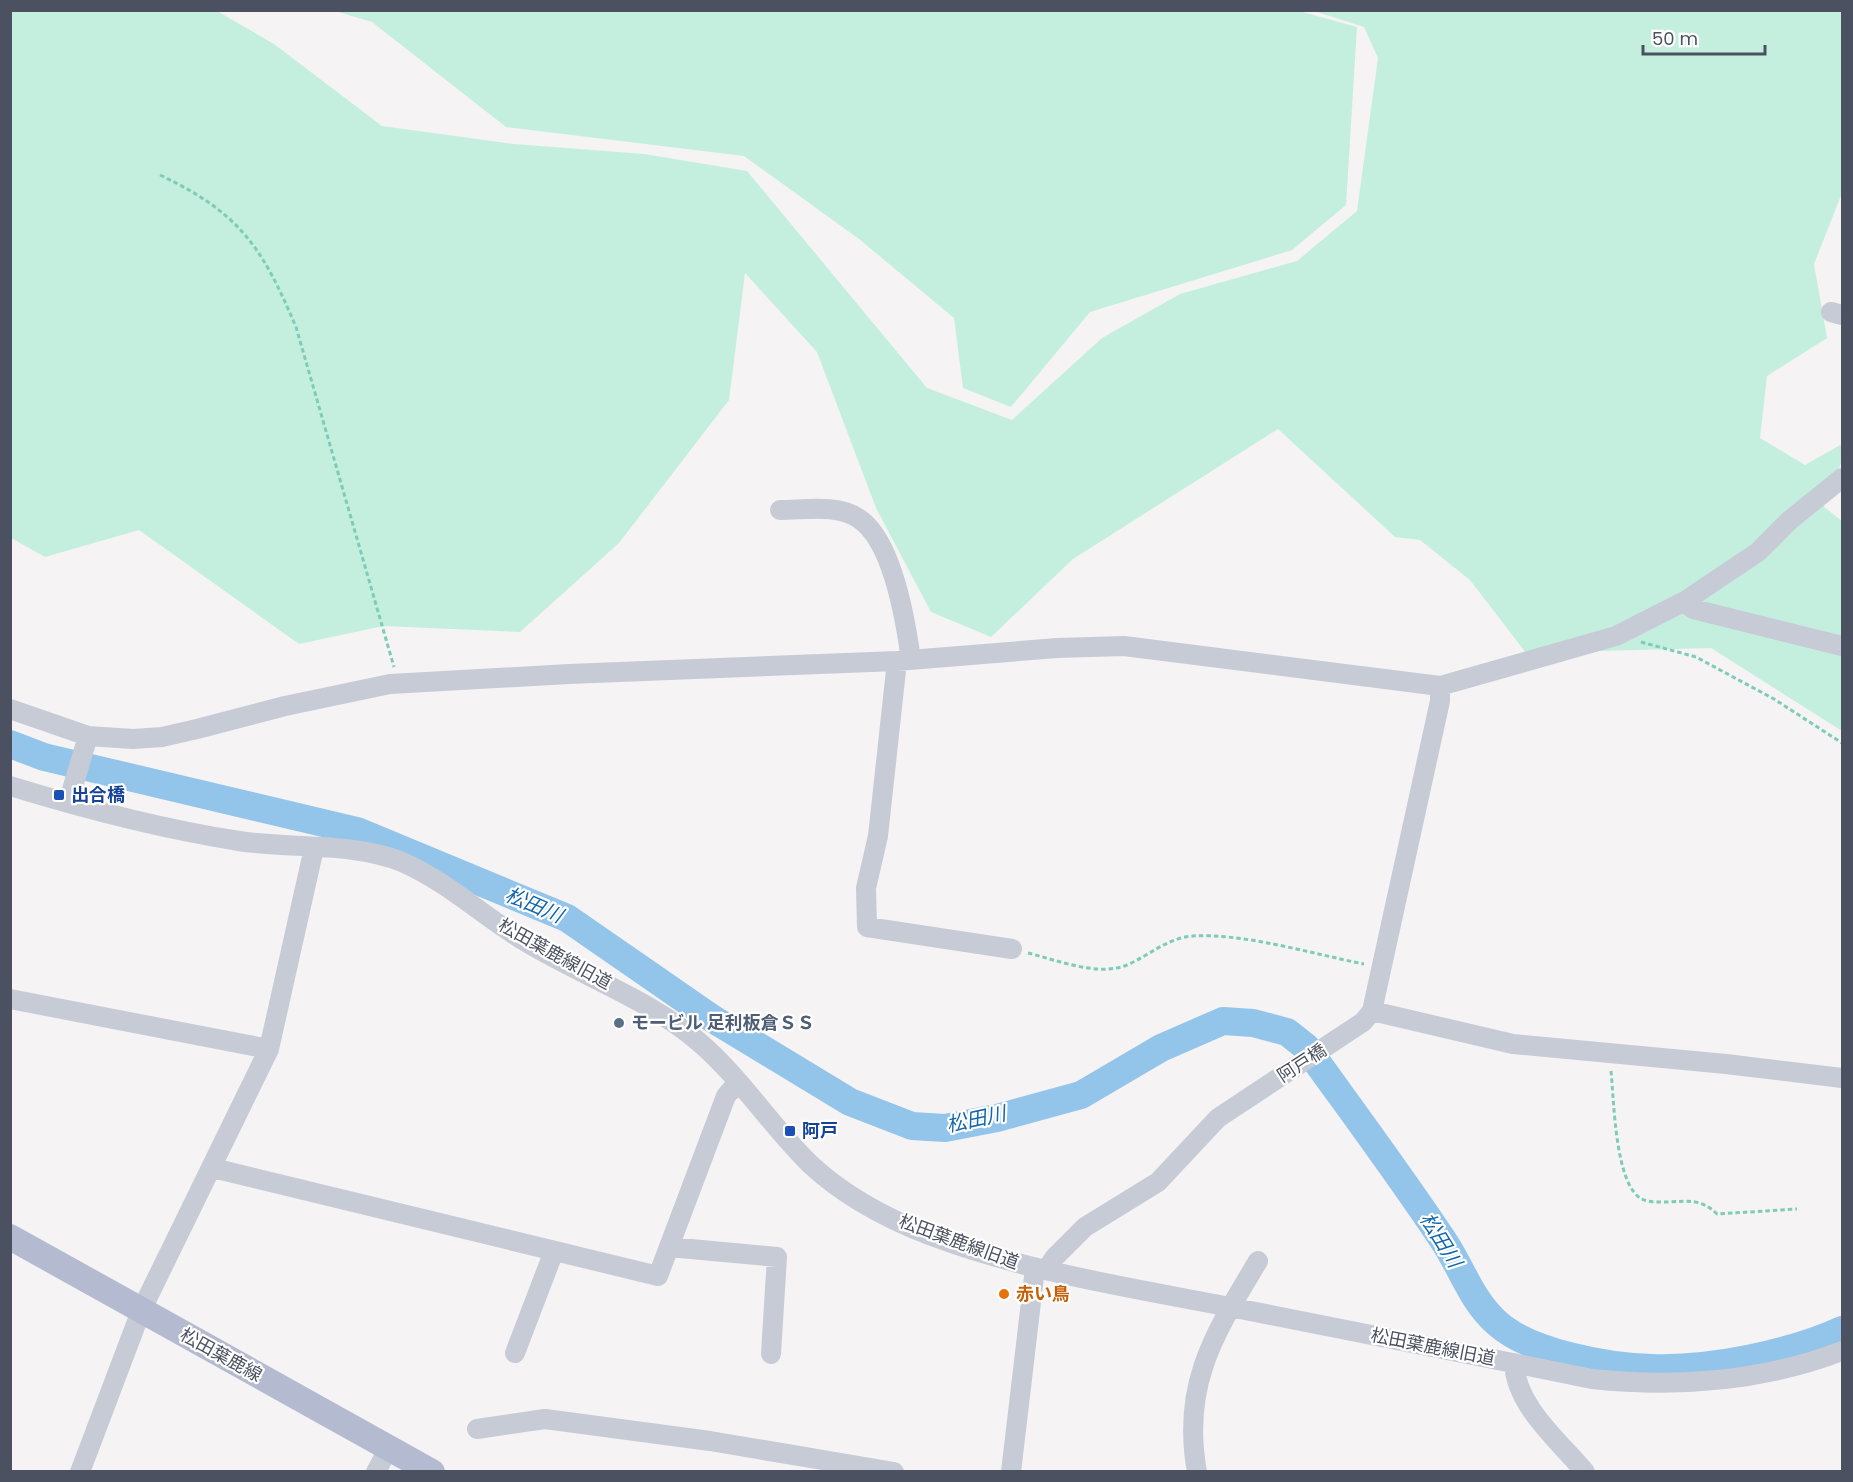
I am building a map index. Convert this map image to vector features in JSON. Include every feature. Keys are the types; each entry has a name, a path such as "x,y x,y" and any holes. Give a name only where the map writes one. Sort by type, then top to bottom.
{"main road":[{"name":"松田葉鹿線","path":"10,1237 432,1472"}],"street":[{"path":"10,709 86,741 133,739 162,737 336,694 398,683 904,661 1058,648 1124,646 1440,686 1616,636 1685,601 1758,552 1790,520 1842,478"},
{"path":"780,510 828,509 858,518 866,525 879,545 899,593 904,661 878,836 866,888 867,927 1012,950"},
{"path":"1685,601 1693,609 1842,646"},
{"path":"1440,686 1440,701 1372,1011 1513,1044 1726,1064 1842,1078"},
{"path":"70,798 86,741"},
{"name":"松田葉鹿線旧道","path":"10,786 70,798 238,841 341,850 400,861 441,883 526,942 634,997 672,1020 703,1046 738,1082 809,1163 866,1204 928,1234 1040,1269 1592,1380 1678,1384 1755,1376 1842,1352"},
{"path":"80,1472 141,1311 213,1168 268,1049 314,849"},
{"path":"10,999 268,1049"},
{"name":"阿戸橋","path":"1040,1269 1085,1227 1158,1182 1218,1118 1363,1022 1372,1011"},
{"path":"213,1168 658,1276 726,1096 738,1082"},
{"path":"669,1247 777,1257 771,1354"},
{"path":"514,1353 554,1251"},
{"path":"1197,1472 1192,1435 1193,1404 1203,1365 1230,1307 1258,1261"},
{"path":"1011,1472 1040,1269"},
{"path":"1514,1363 1515,1378 1526,1403 1585,1472"},
{"path":"477,1429 545,1419 710,1441 894,1472"},
{"path":"376,1472 389,1448"}],"path":[{"path":"160,175 212,202 238,225 260,251 275,279 296,327 398,683"},
{"path":"1616,636 1696,657 1774,699 1842,743"},
{"path":"1012,950 1082,966 1108,968 1126,965 1174,939 1194,936 1236,939 1383,968"},
{"path":"1612,1054 1610,1063 1623,1175 1632,1192 1640,1199 1651,1202 1703,1203 1717,1214 1797,1209"}],"green space":[{"path":"11,11 217,11 274,44 382,126 514,144 644,154 747,171 927,388 1012,420 1102,338 1180,294 1297,261 1357,211 1378,58 1364,27 1314,11 1842,11 1842,193 1814,264 1827,338 1767,376 1760,438 1805,465 1842,444 1842,460 1824,507 1842,521 1842,731 1711,648 1526,653 1470,580 1420,540 1395,537 1278,429 1073,559 991,637 931,612 876,508 817,352 745,273 729,400 619,543 520,632 383,626 299,644 139,530 45,557 11,538"},
{"path":"335,11 1299,11 1357,27 1346,205 1292,250 1090,312 1011,407 963,388 954,318 859,239 744,156 506,127 372,22"}],"waterway":[{"name":"松田川","path":"10,744 44,757 357,831 567,918 713,1019 850,1102 912,1126 945,1128 997,1118 1081,1095 1161,1048 1223,1021 1253,1023 1287,1032 1306,1047 1392,1167 1443,1240 1480,1304 1497,1323 1511,1334 1549,1350 1592,1361 1634,1367 1675,1368 1749,1359 1821,1339 1842,1330"}],"place":[{"name":"出合橋","path":"59,795"},
{"name":"モービル 足利板倉ＳＳ","path":"619,1023"},
{"name":"阿戸","path":"790,1131"},
{"name":"赤い鳥","path":"1004,1294"}]}
